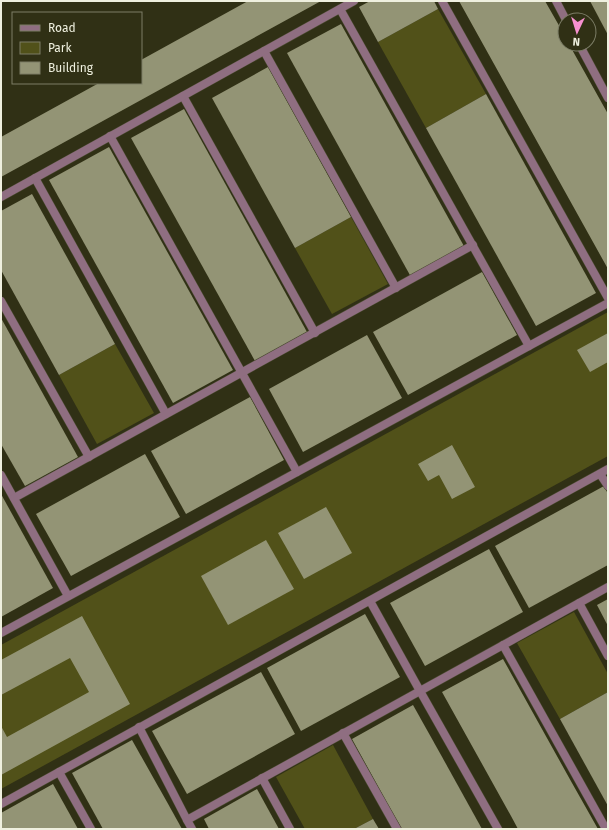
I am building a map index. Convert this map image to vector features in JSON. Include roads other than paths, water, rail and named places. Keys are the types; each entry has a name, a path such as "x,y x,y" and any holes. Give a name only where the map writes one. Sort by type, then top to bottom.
{"street":[{"path":"1,197 354,1"},
{"path":"442,1 608,298"},
{"path":"556,1 562,12"},
{"path":"340,9 529,346"},
{"path":"264,51 396,288"},
{"path":"583,52 608,98"},
{"path":"183,96 315,332"},
{"path":"110,136 298,472"},
{"path":"34,178 166,414"},
{"path":"14,498 473,245"},
{"path":"1,301 88,457"},
{"path":"1,633 608,303"},
{"path":"1,804 604,472 608,486"},
{"path":"1,475 68,596"},
{"path":"187,820 608,587"},
{"path":"370,600 498,829"},
{"path":"579,603 608,656"},
{"path":"503,645 606,829"},
{"path":"139,727 192,829"},
{"path":"343,733 397,829"},
{"path":"60,772 91,829"},
{"path":"262,778 290,829"}]}
